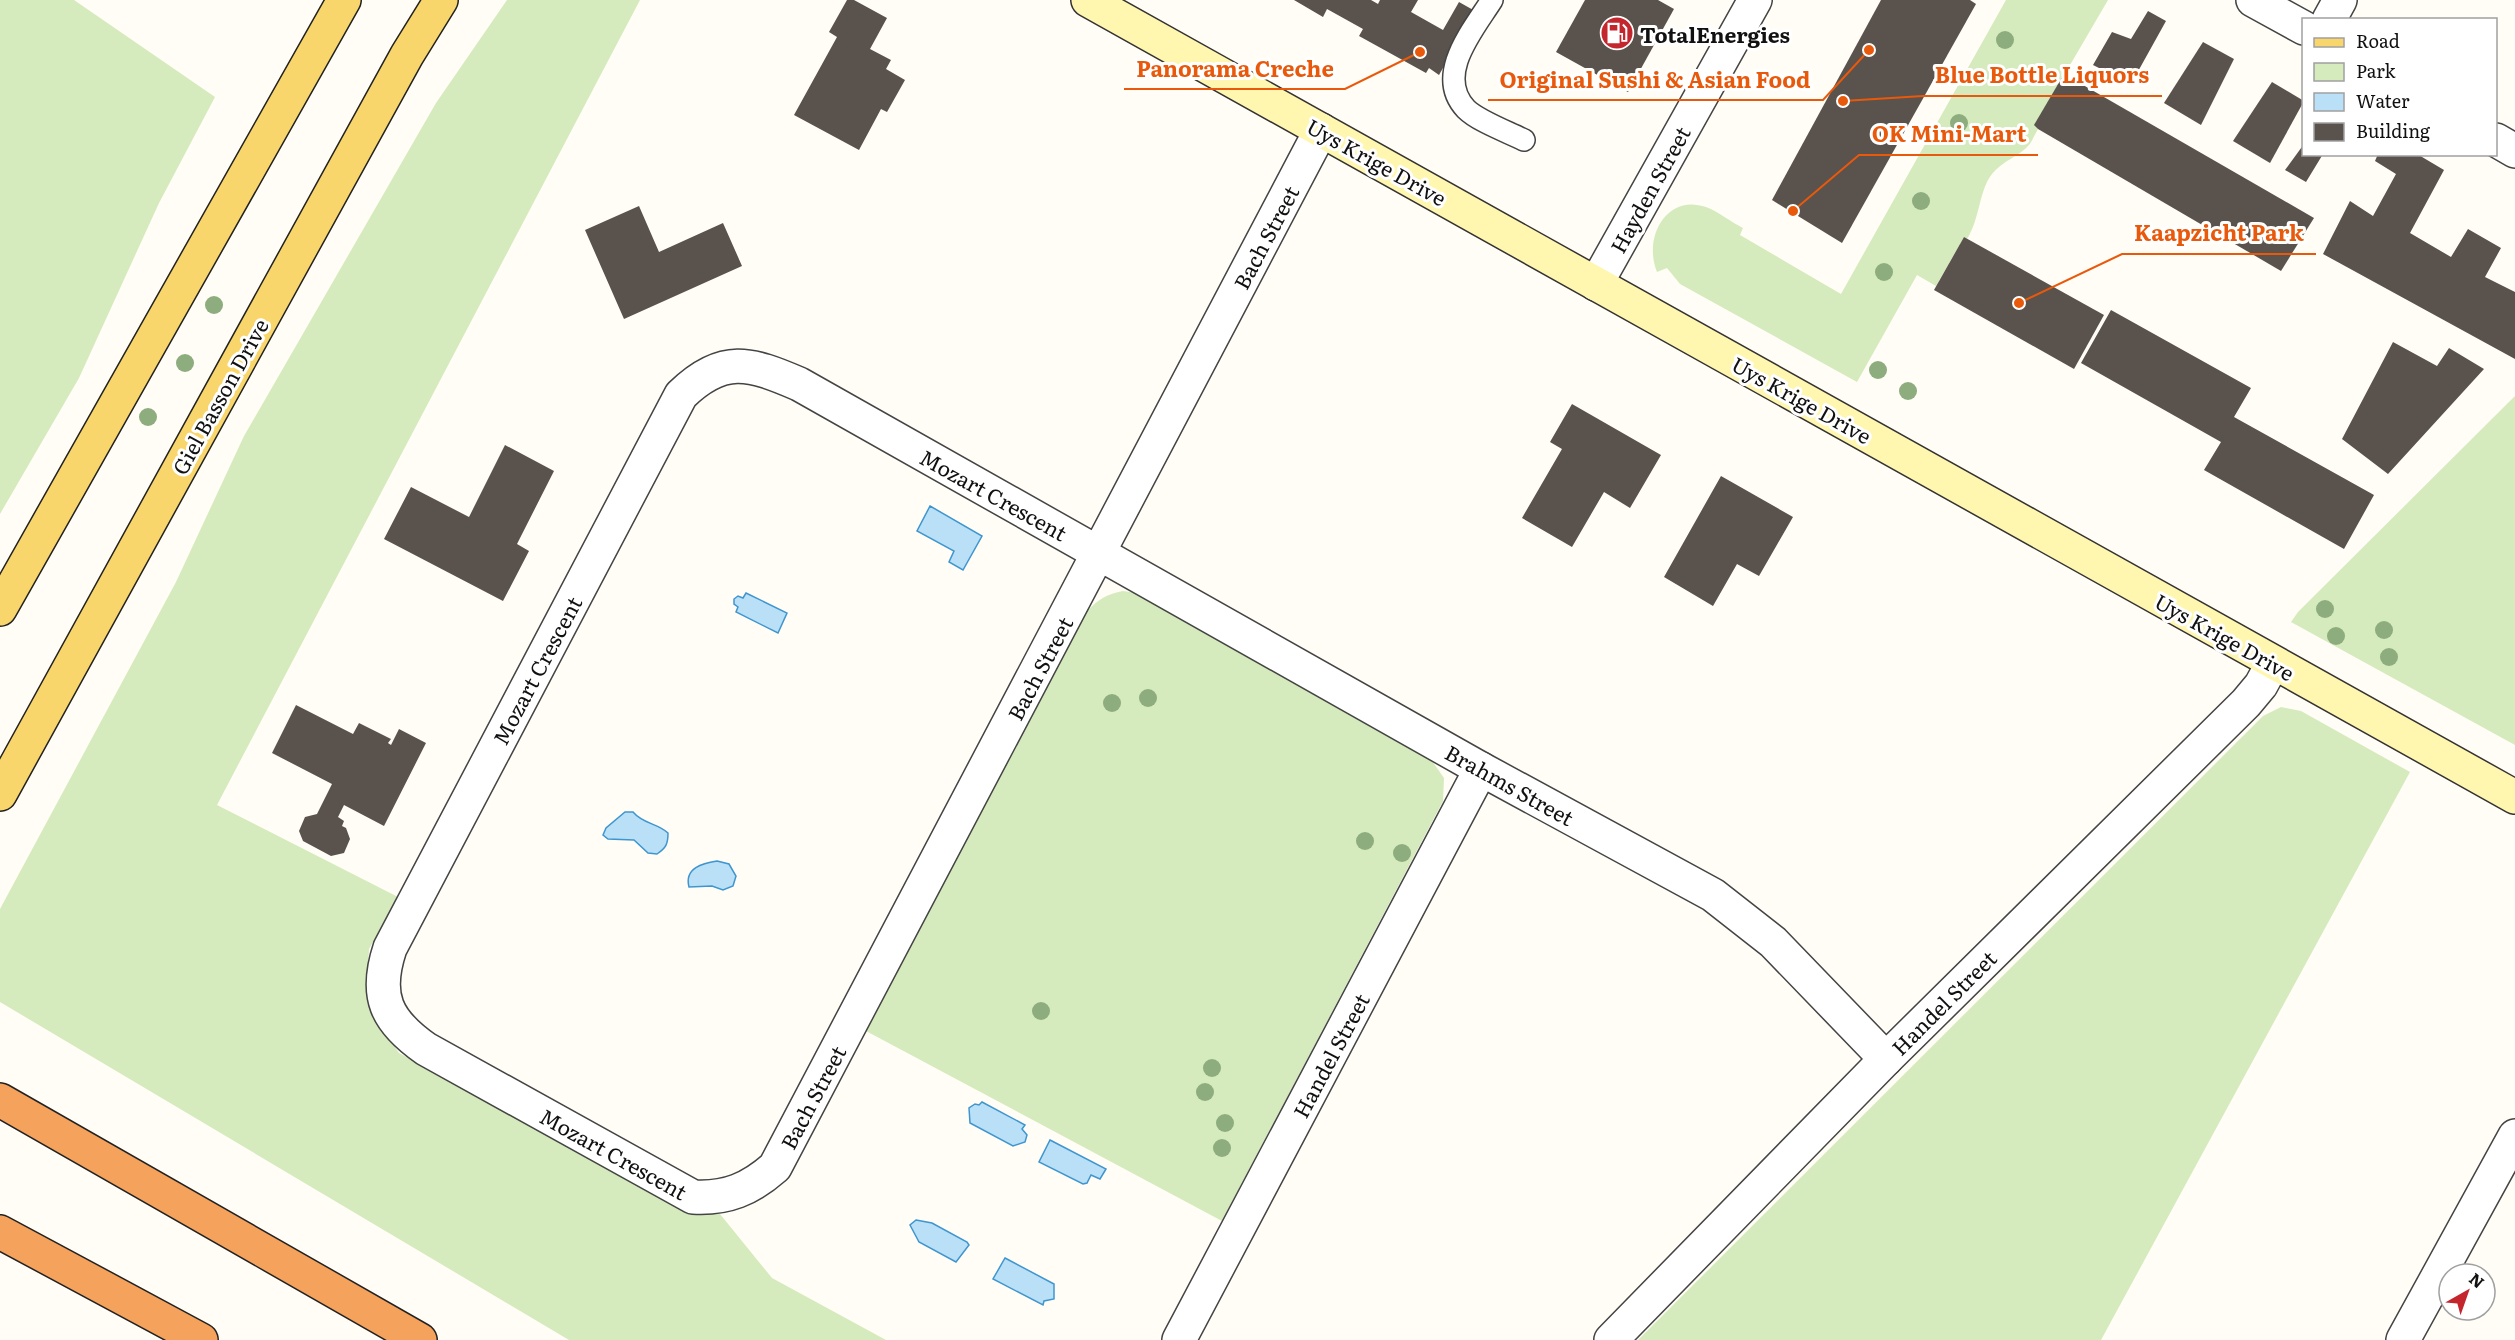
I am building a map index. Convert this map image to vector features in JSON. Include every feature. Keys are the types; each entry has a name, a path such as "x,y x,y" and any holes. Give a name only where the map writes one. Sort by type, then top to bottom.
{"highway":[{"path":"0,1100 420,1340"},
{"path":"0,1232 201,1340"}],"main road":[{"path":"0,609 345,0"},
{"name":"Giel Basson Drive","path":"0,794 407,55 441,0"}],"street":[{"name":"Uys Krige Drive","path":"1088,0 2515,797"},
{"name":"Hayden Street","path":"1596,284 1755,0"},
{"path":"2253,0 2302,27"},
{"path":"2330,18 2340,0"},
{"name":"Bach Street","path":"741,1191 757,1183 775,1167 1321,130"},
{"path":"2497,141 2515,151"},
{"name":"Mozart Crescent","path":"741,1191 714,1198 693,1197 426,1049 403,1033 389,1011 382,990 382,972 390,948 681,395 697,379 728,366 758,367 799,384 1100,553"},
{"name":"Brahms Street","path":"1100,553 1481,769 1713,895 1742,915 1773,942 1886,1059"},
{"name":"Handel Street","path":"1611,1340 1886,1059 2246,703 2261,685 2273,663"},
{"name":"Handel Street","path":"1179,1340 1481,769"},
{"path":"2403,1340 2515,1136"}],"lane":[{"path":"1492,0 1459,53 1453,76 1458,97 1467,110 1524,140"}],"green space":[{"path":"0,0 74,0 215,97 159,203 79,378 0,514"},
{"path":"507,0 640,0 217,805 398,897 369,949 367,984 375,1018 399,1053 690,1210 720,1214 772,1278 886,1340 569,1340 0,1002 0,909 176,582 244,436 436,103"},
{"path":"2006,0 2108,0 2035,125 2038,129 2026,149 2001,165 1992,174 1984,188 1975,223 1967,239 1964,237 1936,286 1917,275 1857,382 1680,284 1667,268 1657,272 1653,259 1653,246 1661,222 1669,212 1680,206 1692,204 1706,207 1720,214 1743,228 1740,235 1841,294"},
{"path":"2515,396 2515,745 2291,622 2298,612"},
{"path":"1123,591 1136,593 1430,758 1444,778 1443,801 1222,1221 866,1031 1088,610 1104,598"},
{"path":"2281,707 2301,711 2410,772 2101,1340 1638,1340 2263,716"}],"water":[{"path":"930,506 982,536 963,570 949,562 954,551 917,531"},
{"path":"746,593 787,613 778,633 736,612 738,607 734,604 734,599 738,596 743,598"},
{"path":"625,812 633,812 641,819 668,833 667,843 663,850 657,854 648,853 634,840 608,839 603,835 606,828"},
{"path":"717,861 729,864 736,876 733,886 723,890 712,886 689,887 689,875 692,871 706,863"},
{"path":"982,1102 1025,1125 1022,1129 1027,1135 1025,1142 1013,1146 970,1123 969,1108"},
{"path":"1050,1140 1106,1169 1100,1179 1091,1175 1087,1183 1083,1184 1039,1162"},
{"path":"916,1220 932,1223 969,1245 956,1262 919,1242 910,1225"},
{"path":"1005,1258 1054,1284 1054,1299 1044,1301 1043,1305 993,1279"}],"building":[{"path":"847,0 854,0 887,18 870,49 891,60 886,69 905,80 887,112 881,109 859,150 794,115 837,37 829,32"},
{"path":"1294,0 1371,0 1378,4 1380,0 1418,0 1411,12 1443,30 1459,2 1475,11 1439,75 1429,68 1426,73 1359,36 1363,29 1327,9 1323,17"},
{"path":"1585,0 1658,0 1674,9 1628,92 1556,52"},
{"path":"1881,0 1970,0 1976,4 1842,243 1772,200"},
{"path":"2148,11 2166,21 2131,84 2093,65 2112,32 2131,39"},
{"path":"2203,42 2234,59 2201,125 2164,103"},
{"path":"2064,74 2314,218 2281,271 2038,129 2034,125"},
{"path":"2272,82 2302,100 2302,105 2270,163 2233,141"},
{"path":"2302,147 2302,156 2322,156 2306,182 2285,170"},
{"path":"2377,156 2420,156 2444,170 2410,233 2451,257 2468,229 2501,248 2485,277 2515,292 2515,359 2323,254 2350,201 2373,216 2396,174 2375,161"},
{"path":"639,206 659,252 723,223 742,266 624,319 585,230"},
{"path":"1964,237 2104,315 2074,369 1934,290"},
{"path":"2111,310 2251,388 2234,417 2374,495 2344,549 2204,470 2221,442 2081,363"},
{"path":"2393,342 2437,366 2449,348 2484,369 2388,474 2342,439"},
{"path":"1572,404 1661,455 1630,508 1604,492 1572,547 1522,518 1562,449 1550,442"},
{"path":"505,445 554,471 517,544 529,551 503,601 384,539 411,487 469,517"},
{"path":"1721,476 1793,517 1759,576 1737,564 1713,606 1664,577"},
{"path":"296,705 353,734 359,723 391,739 388,743 391,745 399,729 426,743 384,826 344,805 338,817 344,821 342,826 346,828 350,839 344,853 331,856 303,841 299,831 305,817 317,814 332,784 272,753"}],"place":[{"name":"TotalEnergies","path":"1617,33"},
{"name":"Original Sushi & Asian Food","path":"1869,50"},
{"name":"Panorama Creche","path":"1420,52"},
{"name":"Blue Bottle Liquors","path":"1843,101"},
{"name":"OK Mini-Mart","path":"1793,211"},
{"name":"Kaapzicht Park","path":"2019,303"}]}
